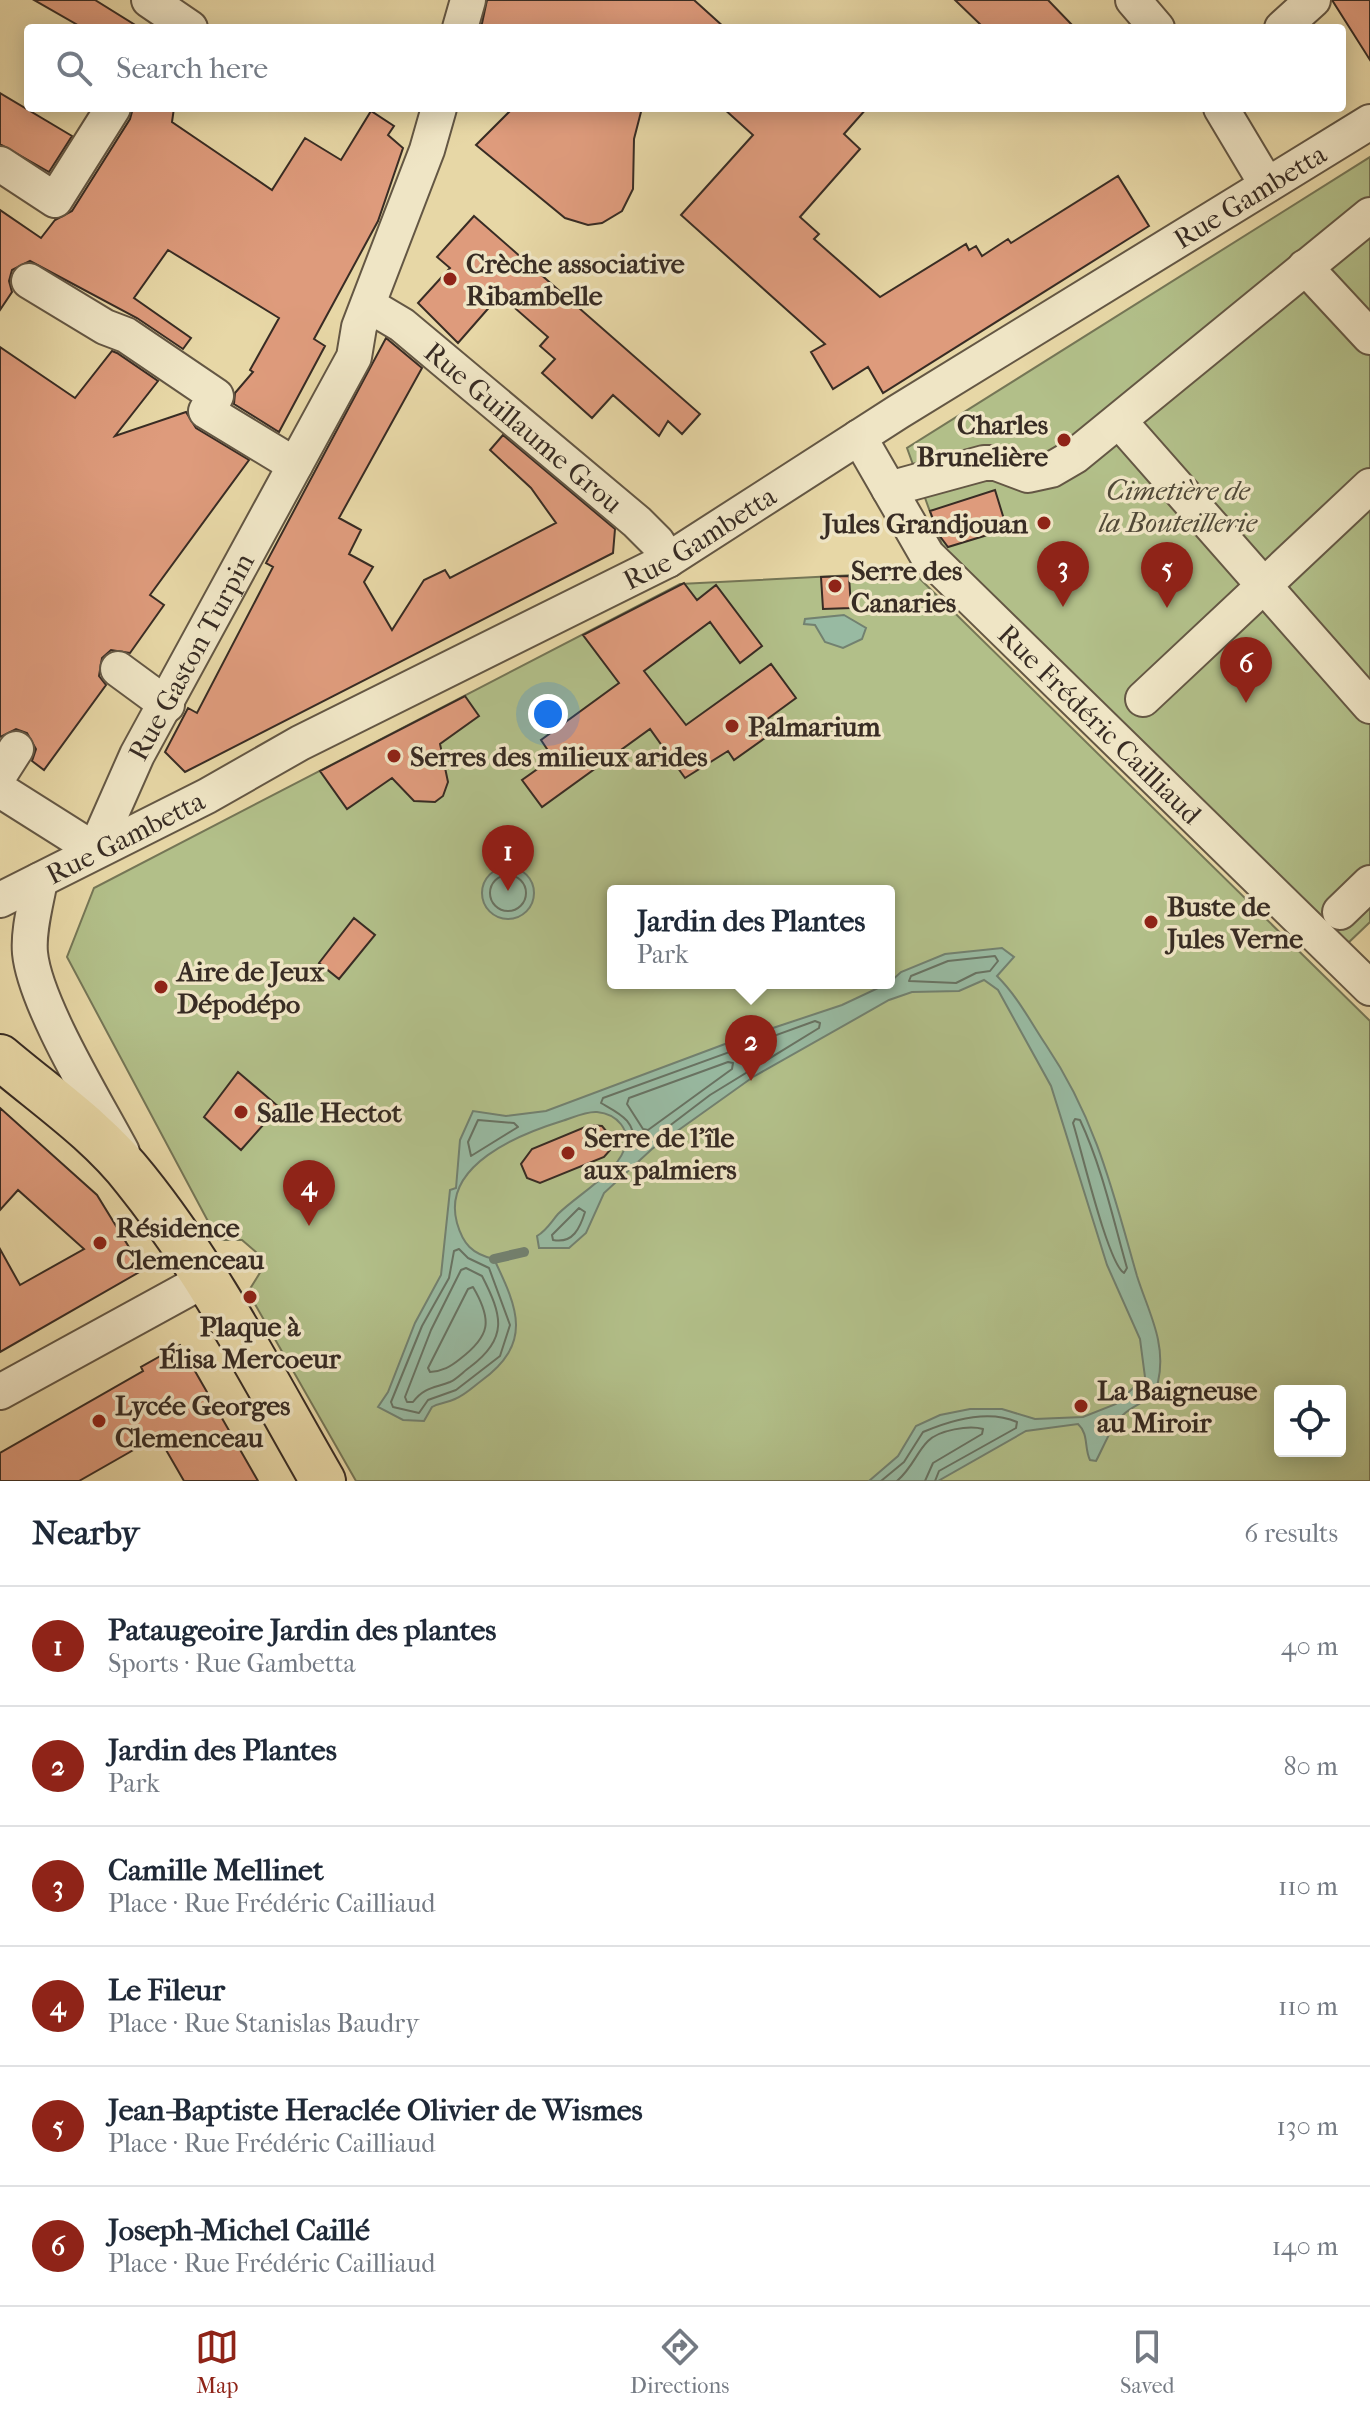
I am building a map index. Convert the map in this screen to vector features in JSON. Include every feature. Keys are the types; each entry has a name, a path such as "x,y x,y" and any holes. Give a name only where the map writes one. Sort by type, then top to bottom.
{"main road":[{"path":"0,1057 95,1137 135,1178 206,1279 323,1481"}],"street":[{"path":"461,24 468,0"},
{"path":"1133,0 1154,24"},
{"path":"1286,24 1313,0"},
{"path":"0,164 55,200 110,112"},
{"name":"Rue Gaston Turpin","path":"95,850 137,755 167,705 354,357 359,327 370,306 438,112"},
{"path":"1223,112 1267,185"},
{"name":"Rue Gambetta","path":"0,900 207,796 300,743 668,560 859,437 1370,122"},
{"path":"889,489 984,463 996,463 1028,475 1051,470 1120,422 1370,215"},
{"path":"1305,267 1370,337"},
{"path":"29,281 105,327 126,335 216,396 206,411 295,465"},
{"name":"Rue Guillaume Grou","path":"370,306 402,325 637,522 657,542 668,560"},
{"path":"1120,422 1370,706"},
{"name":"Rue Frédéric Cailliaud","path":"859,437 927,555 1370,988"},
{"path":"1143,699 1370,486"},
{"path":"118,669 167,705"},
{"path":"0,790 95,850"},
{"path":"40,880 30,948 32,966 50,1014 135,1178"},
{"path":"1340,912 1370,883"},
{"path":"0,1392 206,1279"}],"green space":[{"name":"Cimetière de la Bouteillerie","path":"1370,157 1370,922 1347,944 942,545 907,448"},
{"path":"913,572 1370,1021 1370,1481 356,1481 248,1292 261,1271 256,1252 242,1240 218,1240 67,957 94,888 680,584"}],"water":[{"path":"844,615 866,628 862,639 843,648 825,642 815,625 804,624 805,619"},
{"path":"508,867 526,875 534,893 526,911 508,919 490,911 482,893 490,875"},
{"path":"1002,948 1014,957 997,976 1018,1001 1078,1100 1111,1186 1151,1315 1160,1354 1156,1389 1120,1418 1096,1461 1090,1460 1084,1432 1078,1424 1026,1431 938,1481 869,1481 898,1456 916,1426 940,1415 970,1409 1002,1409 1035,1419 1083,1417 1116,1404 1145,1377 1140,1339 1107,1265 1051,1086 998,990 984,980 959,991 912,992 889,1000 753,1077 652,1149 604,1193 586,1233 569,1248 539,1248 537,1236 619,1159 626,1143 621,1124 604,1113 584,1114 526,1134 488,1155 461,1184 455,1202 457,1223 470,1247 494,1259 509,1294 516,1324 508,1353 497,1367 466,1393 432,1407 424,1421 403,1420 378,1407 388,1392 415,1323 441,1275 450,1190 456,1188 460,1140 473,1111 506,1116 546,1111 725,1044 842,1005 876,989 895,989 895,978 901,972 945,954"}],"building":[{"path":"34,0 95,0 134,24 76,24"},
{"path":"487,0 694,0 721,24 482,24"},
{"path":"955,0 1048,0 1071,24 980,24"},
{"path":"1332,0 1370,0 1370,60"},
{"path":"0,93 24,107 24,112 32,112 72,136 49,172 0,144"},
{"path":"132,112 173,112 172,122 272,190 305,138 341,160 370,112 394,126 388,135 403,148 378,221 314,339 325,346 279,432 234,404 235,393 253,372 250,370 279,318 168,250 134,298 191,338 183,349 137,318 30,261 12,270 9,281 12,292 0,310 0,210 41,238 55,220 72,211"},
{"path":"509,112 641,112 634,139 633,189 622,211 602,223 588,225 565,218 476,145"},
{"path":"727,112 863,112 844,134 860,149 800,217 819,234 814,239 880,297 966,244 969,250 976,246 982,256 1008,239 1011,243 1118,176 1149,226 883,393 868,367 833,389 811,352 825,344 681,215 753,135"},
{"path":"474,216 700,414 682,434 668,421 659,436 613,395 592,418 542,373 555,359 540,346 548,337 500,295 458,343 418,303 450,268 437,257"},
{"path":"386,338 422,368 339,518 361,530 349,554 373,567 364,582 392,630 424,580 445,570 450,578 556,523 531,488 490,450 503,435 615,529 613,553 185,772 165,752 188,708 197,713 273,567 266,563"},
{"path":"0,347 75,398 112,351 117,353 158,381 115,436 186,412 196,428 249,460 150,595 164,605 130,653 111,650 102,658 99,676 106,685 44,770 32,761 36,749 27,733 16,729 0,737"},
{"path":"995,490 1007,529 948,547 939,535 930,511"},
{"path":"849,576 851,608 823,609 821,577"},
{"path":"684,583 697,600 716,585 762,646 740,663 710,622 644,671 686,725 771,664 796,698 758,729 765,738 734,760 728,751 685,778 650,729 542,807 522,780 553,758 541,740 619,683 583,635"},
{"name":"Serres des milieux arides","path":"465,696 479,716 440,744 448,782 443,796 435,802 414,801 392,778 347,809 320,771"},
{"path":"354,918 375,935 339,979 319,963"},
{"name":"Salle Hectot","path":"238,1072 279,1107 241,1150 204,1117"},
{"name":"Résidence Clemenceau","path":"0,1108 97,1195 143,1270 0,1352 0,1249 20,1285 84,1249 18,1190 0,1210"},
{"name":"Serre de l'île aux palmiers","path":"590,1125 602,1126 612,1138 611,1149 604,1157 540,1183 527,1178 521,1164 532,1149"},
{"name":"Lycée Georges Clemenceau","path":"180,1345 258,1481 184,1481 158,1436 79,1481 0,1481 0,1453 143,1371 141,1367"}],"waterway":[{"path":"494,1259 524,1252"}],"place":[{"name":"Crèche associative Ribambelle","path":"450,279"},
{"name":"Charles Brunelière","path":"1064,440"},
{"name":"Jules Grandjouan","path":"1044,523"},
{"name":"Serre des Canaries","path":"835,586"},
{"name":"Camille Mellinet","path":"1063,607"},
{"name":"Jean-Baptiste Heraclée Olivier de Wismes","path":"1167,608"},
{"name":"Joseph-Michel Caillé","path":"1246,703"},
{"name":"Palmarium","path":"732,726"},
{"name":"Serres des milieux arides","path":"394,756"},
{"name":"Pataugeoire Jardin des plantes","path":"508,891"},
{"name":"Buste de Jules Verne","path":"1151,922"},
{"name":"Aire de Jeux Dépodépo","path":"161,987"},
{"name":"Jardin des Plantes","path":"751,1081"},
{"name":"Salle Hectot","path":"241,1112"},
{"name":"Serre de l'île aux palmiers","path":"568,1153"},
{"name":"Le Fileur","path":"309,1226"},
{"name":"Résidence Clemenceau","path":"100,1243"},
{"name":"Plaque à Élisa Mercoeur","path":"250,1297"},
{"name":"La Baigneuse au Miroir","path":"1081,1406"},
{"name":"Lycée Georges Clemenceau","path":"99,1421"}]}
